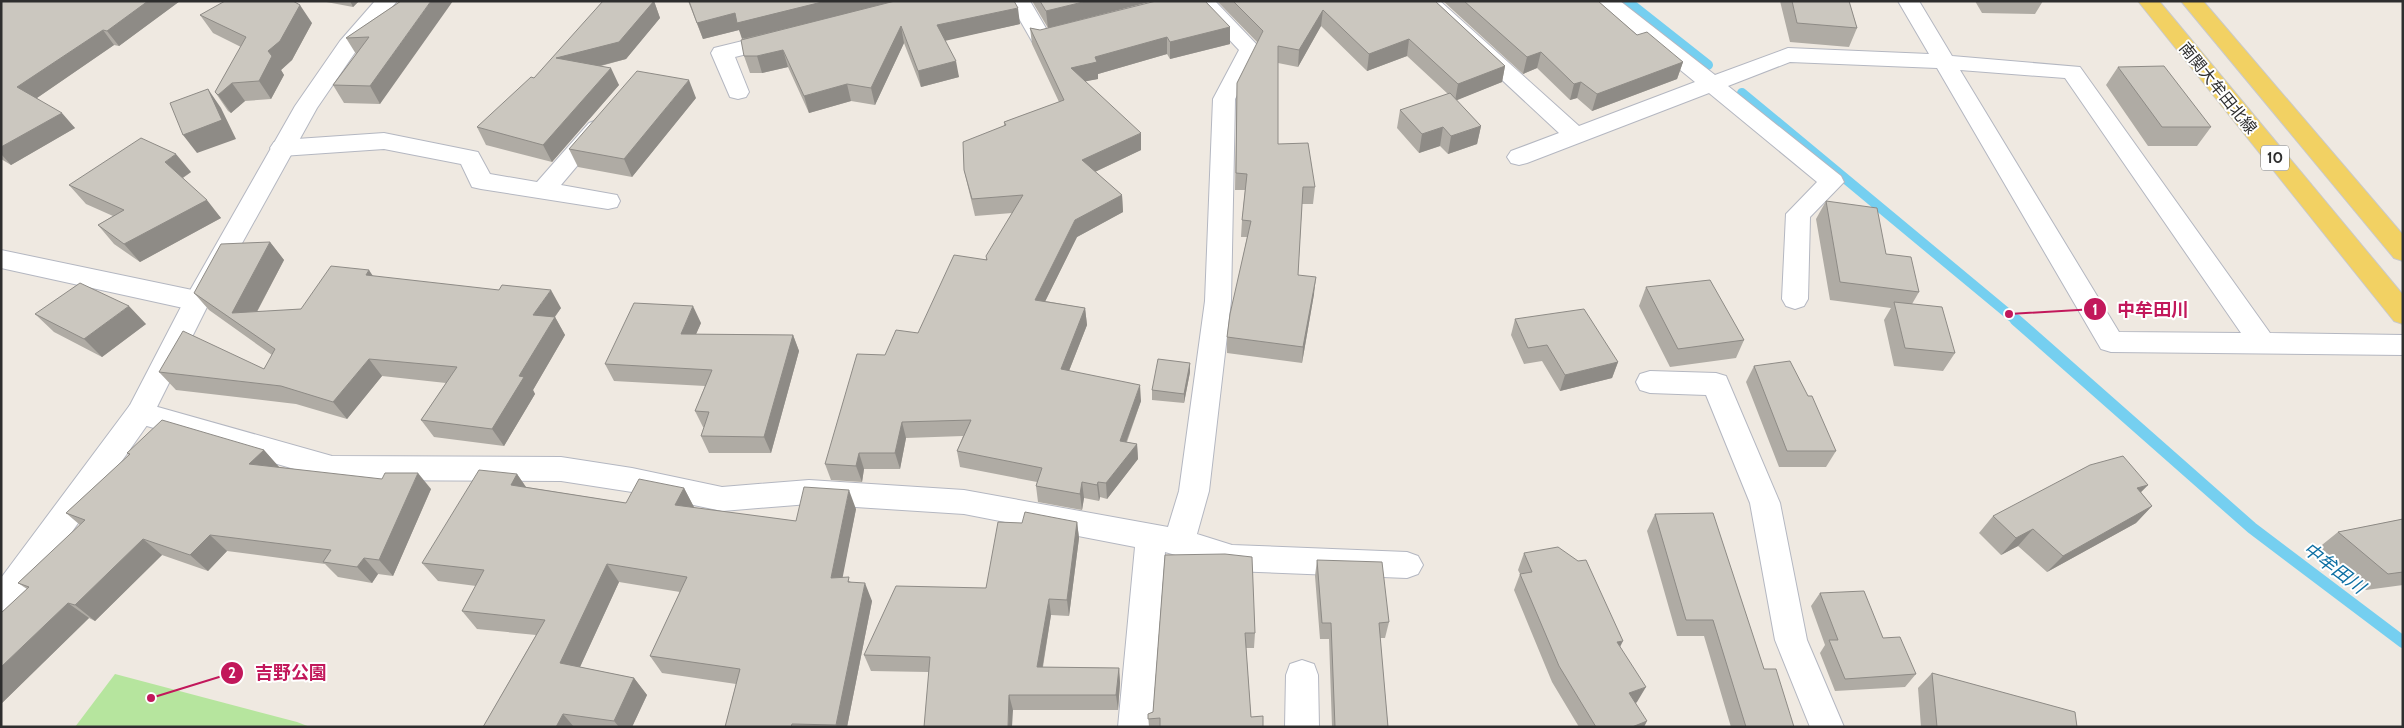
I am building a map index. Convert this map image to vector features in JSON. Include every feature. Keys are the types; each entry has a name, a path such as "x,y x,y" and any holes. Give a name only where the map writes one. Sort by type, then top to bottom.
{"main road":[{"name":"南関大牟田北線","path":"2148,1 2403,314"},
{"name":"10","path":"2191,1 2403,252"}],"street":[{"path":"1019,1 1041,38 1087,26"},
{"path":"1427,1 1576,136"},
{"path":"1606,1 1832,182 1798,214 1795,299"},
{"path":"1908,1 2111,342 2403,345"},
{"path":"1135,727 1165,540 1194,491 1218,300 1224,99 1250,49 1190,2"},
{"path":"1,601 27,570 140,413 197,301 306,106 348,46 387,3"},
{"path":"738,92 722,53 799,34"},
{"path":"1519,157 1788,55 1944,62 2072,72 2262,343"},
{"path":"543,191 610,112"},
{"path":"282,148 384,141 470,158 481,181 608,201"},
{"path":"1,259 197,301"},
{"path":"1650,382 1716,384 1765,502 1791,640 1827,727"},
{"path":"140,413 332,468 561,469 632,480 722,499 809,492 964,502 1165,540 1232,558 1407,565"},
{"path":"1302,675 1302,727"}],"green space":[{"path":"115,674 297,722 310,727 75,727"}],"building":[{"path":"1,1 148,1 107,31 103,30 17,87 62,113 1,147"},
{"path":"225,1 293,1 300,5 280,41 268,51 272,56 259,81 232,83 218,95 215,92 246,37 200,15"},
{"path":"401,1 431,1 370,86 333,85 369,37 346,38"},
{"path":"603,1 654,1 619,42 556,58 611,68 543,145 477,127 531,77 534,78"},
{"path":"689,1 826,1 737,23 735,13 697,23"},
{"path":"895,1 1014,1 1018,8 937,25 956,61 918,71 901,26 871,88 847,84 804,96 783,50 757,56 744,56 741,40"},
{"path":"1040,1 1087,1 1046,11"},
{"path":"1156,1 1205,1 1230,27 1170,42 1167,37 1095,57 1097,62 1071,68 1141,133 1082,160 1122,195 1075,220 1035,300 1085,308 1061,369 1140,385 1120,441 1137,444 1106,483 1098,482 1097,485 1082,482 1080,494 1036,486 1042,468 957,451 971,420 902,422 895,453 859,453 856,466 825,464 857,354 885,355 896,330 918,333 954,255 987,260 986,256 1023,195 972,199 964,170 963,142 1006,125 1004,122 1064,100 1030,28 1040,30"},
{"path":"1233,1 1435,1 1505,66 1458,84 1409,39 1369,54 1323,10 1299,50 1278,46 1278,144 1308,143 1315,187 1303,187 1298,275 1316,277 1303,347 1227,337 1230,314 1251,221 1242,220 1247,174 1236,173 1237,83 1263,31"},
{"path":"1464,1 1598,1 1637,35 1647,32 1683,62 1597,94 1581,82 1574,84 1541,52 1527,57"},
{"path":"1792,1 1849,1 1857,28 1797,23"},
{"path":"2164,66 2211,127 2162,127 2118,67"},
{"path":"637,71 689,80 624,159 569,149"},
{"path":"208,89 222,120 183,135 170,103"},
{"path":"1450,93 1481,126 1451,136 1443,127 1422,134 1400,110"},
{"path":"141,138 176,154 165,162 207,200 124,244 98,225 124,210 69,185"},
{"path":"1826,201 1877,208 1886,254 1911,257 1919,292 1840,282"},
{"path":"270,242 232,313 301,309 331,266 369,270 366,275 499,290 502,285 551,290 533,315 555,317 519,376 524,377 492,429 421,420 457,367 369,359 333,402 281,386 159,372 183,331 264,369 275,349 194,293 221,244"},
{"path":"1710,280 1744,340 1678,349 1646,287"},
{"path":"80,283 129,306 84,339 35,314"},
{"path":"1894,302 1942,307 1955,353 1905,348"},
{"path":"634,303 693,306 681,334 793,335 764,437 701,436 709,412 695,411 712,370 605,364"},
{"path":"1584,309 1618,362 1565,375 1547,345 1528,348 1515,319"},
{"path":"1158,359 1190,363 1184,394 1152,390"},
{"path":"1790,361 1808,396 1812,396 1836,451 1787,451 1754,366"},
{"path":"162,420 264,450 249,464 382,479 385,473 418,473 379,560 364,558 357,567 323,562 331,550 210,535 190,555 143,539 75,605 68,603 1,667 1,613 29,587 18,583 85,520 66,513 130,454 127,453"},
{"path":"2123,456 2148,485 2137,488 2152,506 2063,556 2033,529 2016,538 1993,516 2090,465"},
{"path":"479,470 517,474 511,485 626,503 639,479 684,488 675,505 796,521 804,487 849,490 831,578 849,577 848,582 865,583 836,725 792,724 791,727 725,727 740,669 650,656 687,577 607,564 560,663 634,678 614,721 563,714 556,727 483,727 545,620 462,611 484,570 422,563"},
{"path":"1025,512 1077,522 1067,600 1049,599 1037,667 1119,668 1116,695 1009,695 1008,727 924,727 930,657 864,655 896,586 986,588 998,522 1022,523"},
{"path":"1713,513 1764,669 1776,669 1794,727 1746,727 1713,620 1686,620 1655,514"},
{"path":"2403,519 2403,572 2388,574 2338,532"},
{"path":"1558,547 1578,561 1586,560 1623,641 1617,642 1646,687 1629,693 1647,721 1632,727 1596,727 1559,666 1520,574 1532,572 1524,553"},
{"path":"1225,554 1252,557 1255,633 1245,633 1251,717 1263,716 1263,727 1160,727 1160,718 1148,719 1148,714 1153,712 1165,555"},
{"path":"1317,560 1382,562 1389,622 1379,623 1388,727 1335,727 1331,623 1322,623"},
{"path":"1864,591 1883,638 1900,637 1916,674 1845,679 1829,640 1838,640 1820,593"},
{"path":"1932,673 2075,712 2077,727 1937,727"}],"waterway":[{"name":"中牟田川","path":"1627,1 1708,65"},
{"name":"中牟田川","path":"1742,93 2018,322"},
{"name":"中牟田川","path":"2016,320 2252,528 2403,642"}],"place":[{"name":"中牟田川","path":"2009,314"},
{"name":"吉野公園","path":"151,698"}]}
